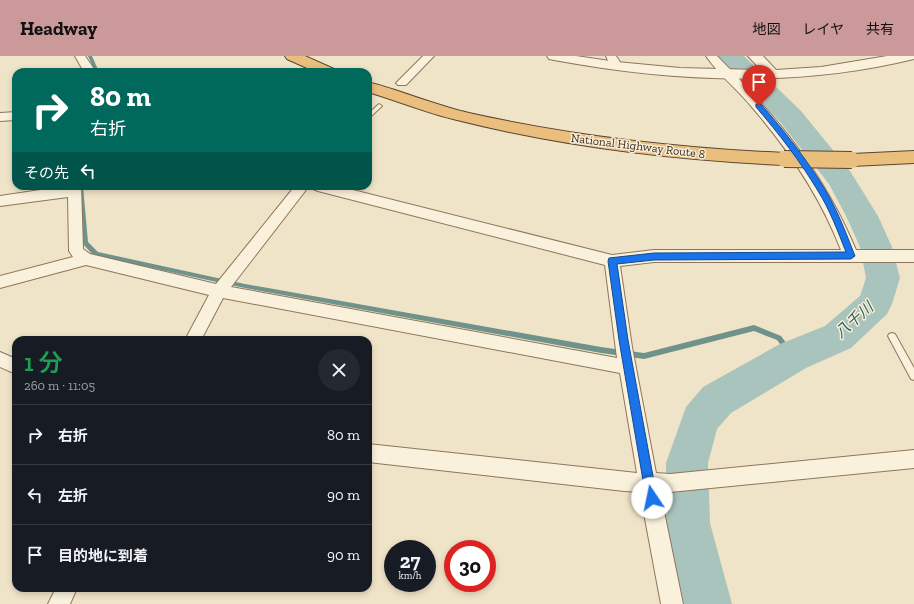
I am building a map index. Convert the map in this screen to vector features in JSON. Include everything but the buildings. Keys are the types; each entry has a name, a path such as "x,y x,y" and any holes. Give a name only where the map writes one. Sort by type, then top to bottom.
{"highway":[{"path":"292,56 320,68"},
{"name":"National Highway Route 8","path":"372,88 458,115 559,136 665,151 726,157 784,159 852,160 914,157"}],"street":[{"path":"80,56 88,68"},
{"path":"402,83 429,56"},
{"path":"554,56 613,61 729,75 817,71 883,58 910,56"},
{"path":"711,56 771,119 791,145 822,190 834,214 851,256"},
{"path":"755,56 773,74"},
{"path":"0,117 12,116"},
{"path":"0,200 62,190"},
{"path":"74,190 76,251 86,259 219,291 628,367"},
{"path":"195,336 219,291 299,190"},
{"path":"334,190 612,261 654,256 914,256"},
{"path":"0,282 86,259"},
{"path":"612,261 616,299 672,604"},
{"path":"0,360 12,365"},
{"path":"372,453 616,481 670,483 914,459"},
{"path":"59,604 65,592"}],"lane":[{"path":"372,113 379,106"},
{"path":"892,336 914,376"}],"waterway":[{"path":"90,56 96,68"},
{"name":"八千川","path":"708,604 688,523 687,463 700,420 717,400 793,356 838,337 875,304 883,278 876,247 862,216 840,178 791,117 730,56"},
{"path":"81,190 85,243 96,254 245,286 601,350 644,356 754,328 779,338 793,356"}],"route":[{"path":"652,498 616,299 612,261 654,256 851,256 844,236 822,190 781,131 759,106"}]}
